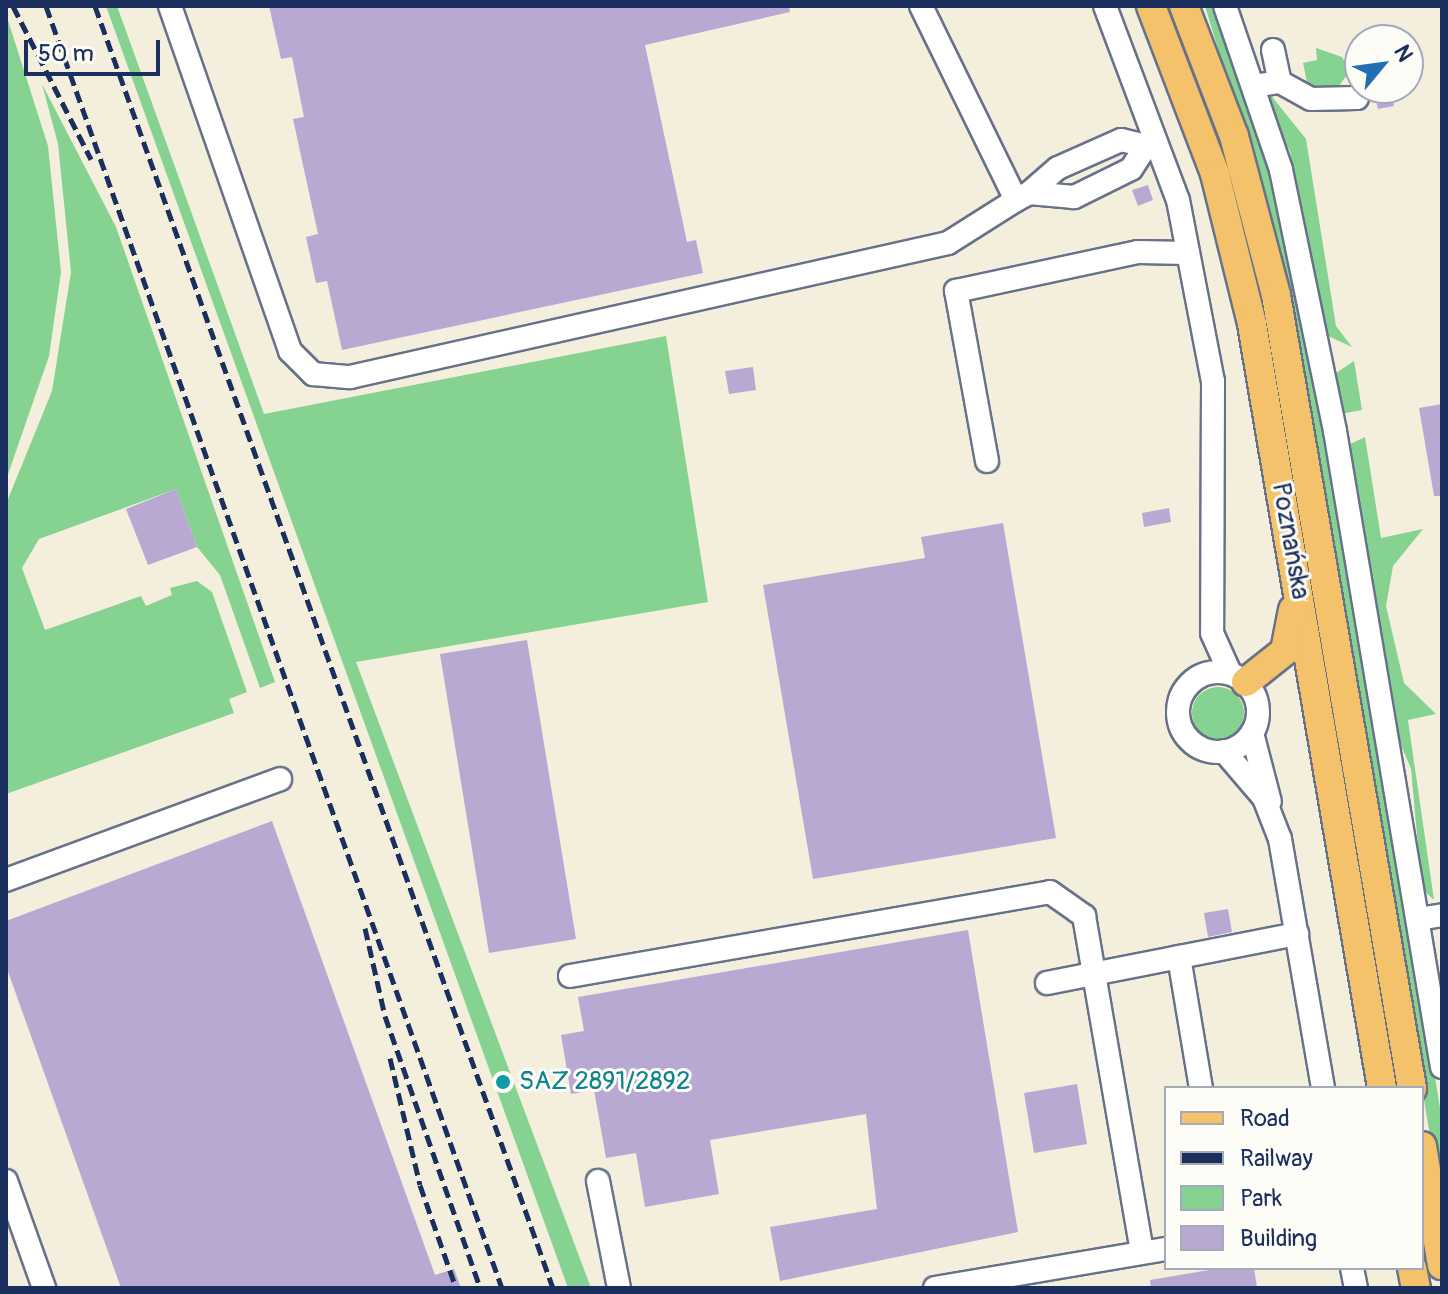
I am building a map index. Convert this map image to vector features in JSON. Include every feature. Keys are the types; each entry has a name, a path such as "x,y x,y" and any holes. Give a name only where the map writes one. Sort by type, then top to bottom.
{"main road":[{"name":"Poznańska","path":"1151,6 1229,224 1292,553 1382,1086"},
{"name":"Poznańska","path":"1184,6 1238,151 1276,295 1412,1086"},
{"path":"1238,678 1290,644 1292,553"},
{"path":"1424,1158 1442,1265"}],"street":[{"path":"170,6 290,351 313,374 350,377 948,243 1022,196 1058,168 1121,140 1153,143"},
{"path":"921,6 1022,196"},
{"path":"1105,6 1188,253 1216,417 1213,645 1258,707 1252,733 1297,934 1323,1086"},
{"path":"1225,6 1281,170 1335,431 1418,919 1436,983 1442,1067"},
{"path":"1273,50 1280,82"},
{"path":"1254,86 1280,82 1311,99 1344,98"},
{"path":"1022,196 1074,197 1131,169 1153,143"},
{"path":"987,461 956,291 1138,252 1188,253"},
{"path":"1238,678 1190,683 1178,708 1186,736 1224,751 1271,811"},
{"path":"1224,751 1252,733"},
{"path":"6,880 280,779"},
{"path":"570,976 1050,892 1084,916 1142,1251"},
{"path":"1418,919 1442,915"},
{"path":"1047,983 1297,934"},
{"path":"1179,957 1201,1086"},
{"path":"6,1181 44,1288"},
{"path":"598,1181 619,1288"},
{"path":"935,1288 1164,1249"}],"green space":[{"path":"106,6 117,6 264,414 666,336 708,602 356,662 591,1288 568,1288"},
{"path":"1205,6 1217,6 1272,165 1327,422 1442,1120 1442,1208 1368,764 1237,111"},
{"path":"6,14 48,146 61,272 49,356 6,480"},
{"path":"1316,48 1342,57 1344,79 1335,91 1308,87 1303,63 1317,60"},
{"path":"42,84 116,227 275,682 260,688 220,575 197,547 176,489 39,539 22,568 45,630 141,596 146,606 172,595 170,588 197,581 212,592 247,692 229,699 234,713 6,794 6,504 52,391 71,272 58,144"},
{"path":"1269,93 1306,139 1336,326 1352,347 1326,335 1290,151 1272,119"},
{"path":"1354,361 1362,410 1340,414 1333,375"},
{"path":"1365,437 1381,538 1423,529 1393,566 1386,606 1404,683 1436,714 1408,720 1434,900 1422,889 1411,769 1394,728 1346,446"},
{"path":"1218,687 1236,695 1244,713 1236,731 1218,739 1200,731 1192,713 1200,695"}],"building":[{"path":"269,6 789,6 790,12 645,45 687,242 696,240 703,273 342,350 327,281 316,283 306,237 318,234 293,119 304,117 292,57 281,59"},
{"path":"1377,104 1394,104 1394,106 1378,109"},
{"path":"1148,185 1153,200 1138,206 1132,190"},
{"path":"753,367 756,390 729,394 725,371"},
{"path":"1442,404 1442,496 1434,496 1419,408"},
{"path":"176,489 197,547 148,565 126,509"},
{"path":"1169,508 1171,522 1144,527 1142,513"},
{"path":"1003,523 1056,838 813,879 763,585 925,558 921,537"},
{"path":"527,640 576,939 489,953 440,654"},
{"path":"272,821 435,1275 454,1269 461,1288 121,1288 6,966 6,921"},
{"path":"1228,909 1232,932 1208,937 1204,913"},
{"path":"968,930 1018,1232 780,1281 770,1227 877,1209 866,1114 710,1140 719,1194 645,1207 636,1153 606,1158 594,1090 571,1094 561,1035 584,1031 578,997"},
{"path":"1077,1084 1087,1144 1034,1153 1024,1093"},
{"path":"1209,1270 1254,1270 1257,1288 1151,1288 1150,1280"}],"railway":[{"path":"13,6 91,159"},
{"path":"46,6 502,1288"},
{"path":"95,6 553,1288"},
{"path":"365,928 385,1016 480,1288"},
{"path":"390,1058 420,1185 456,1288"}],"place":[{"name":"SAZ 2891/2892","path":"503,1082"}]}
